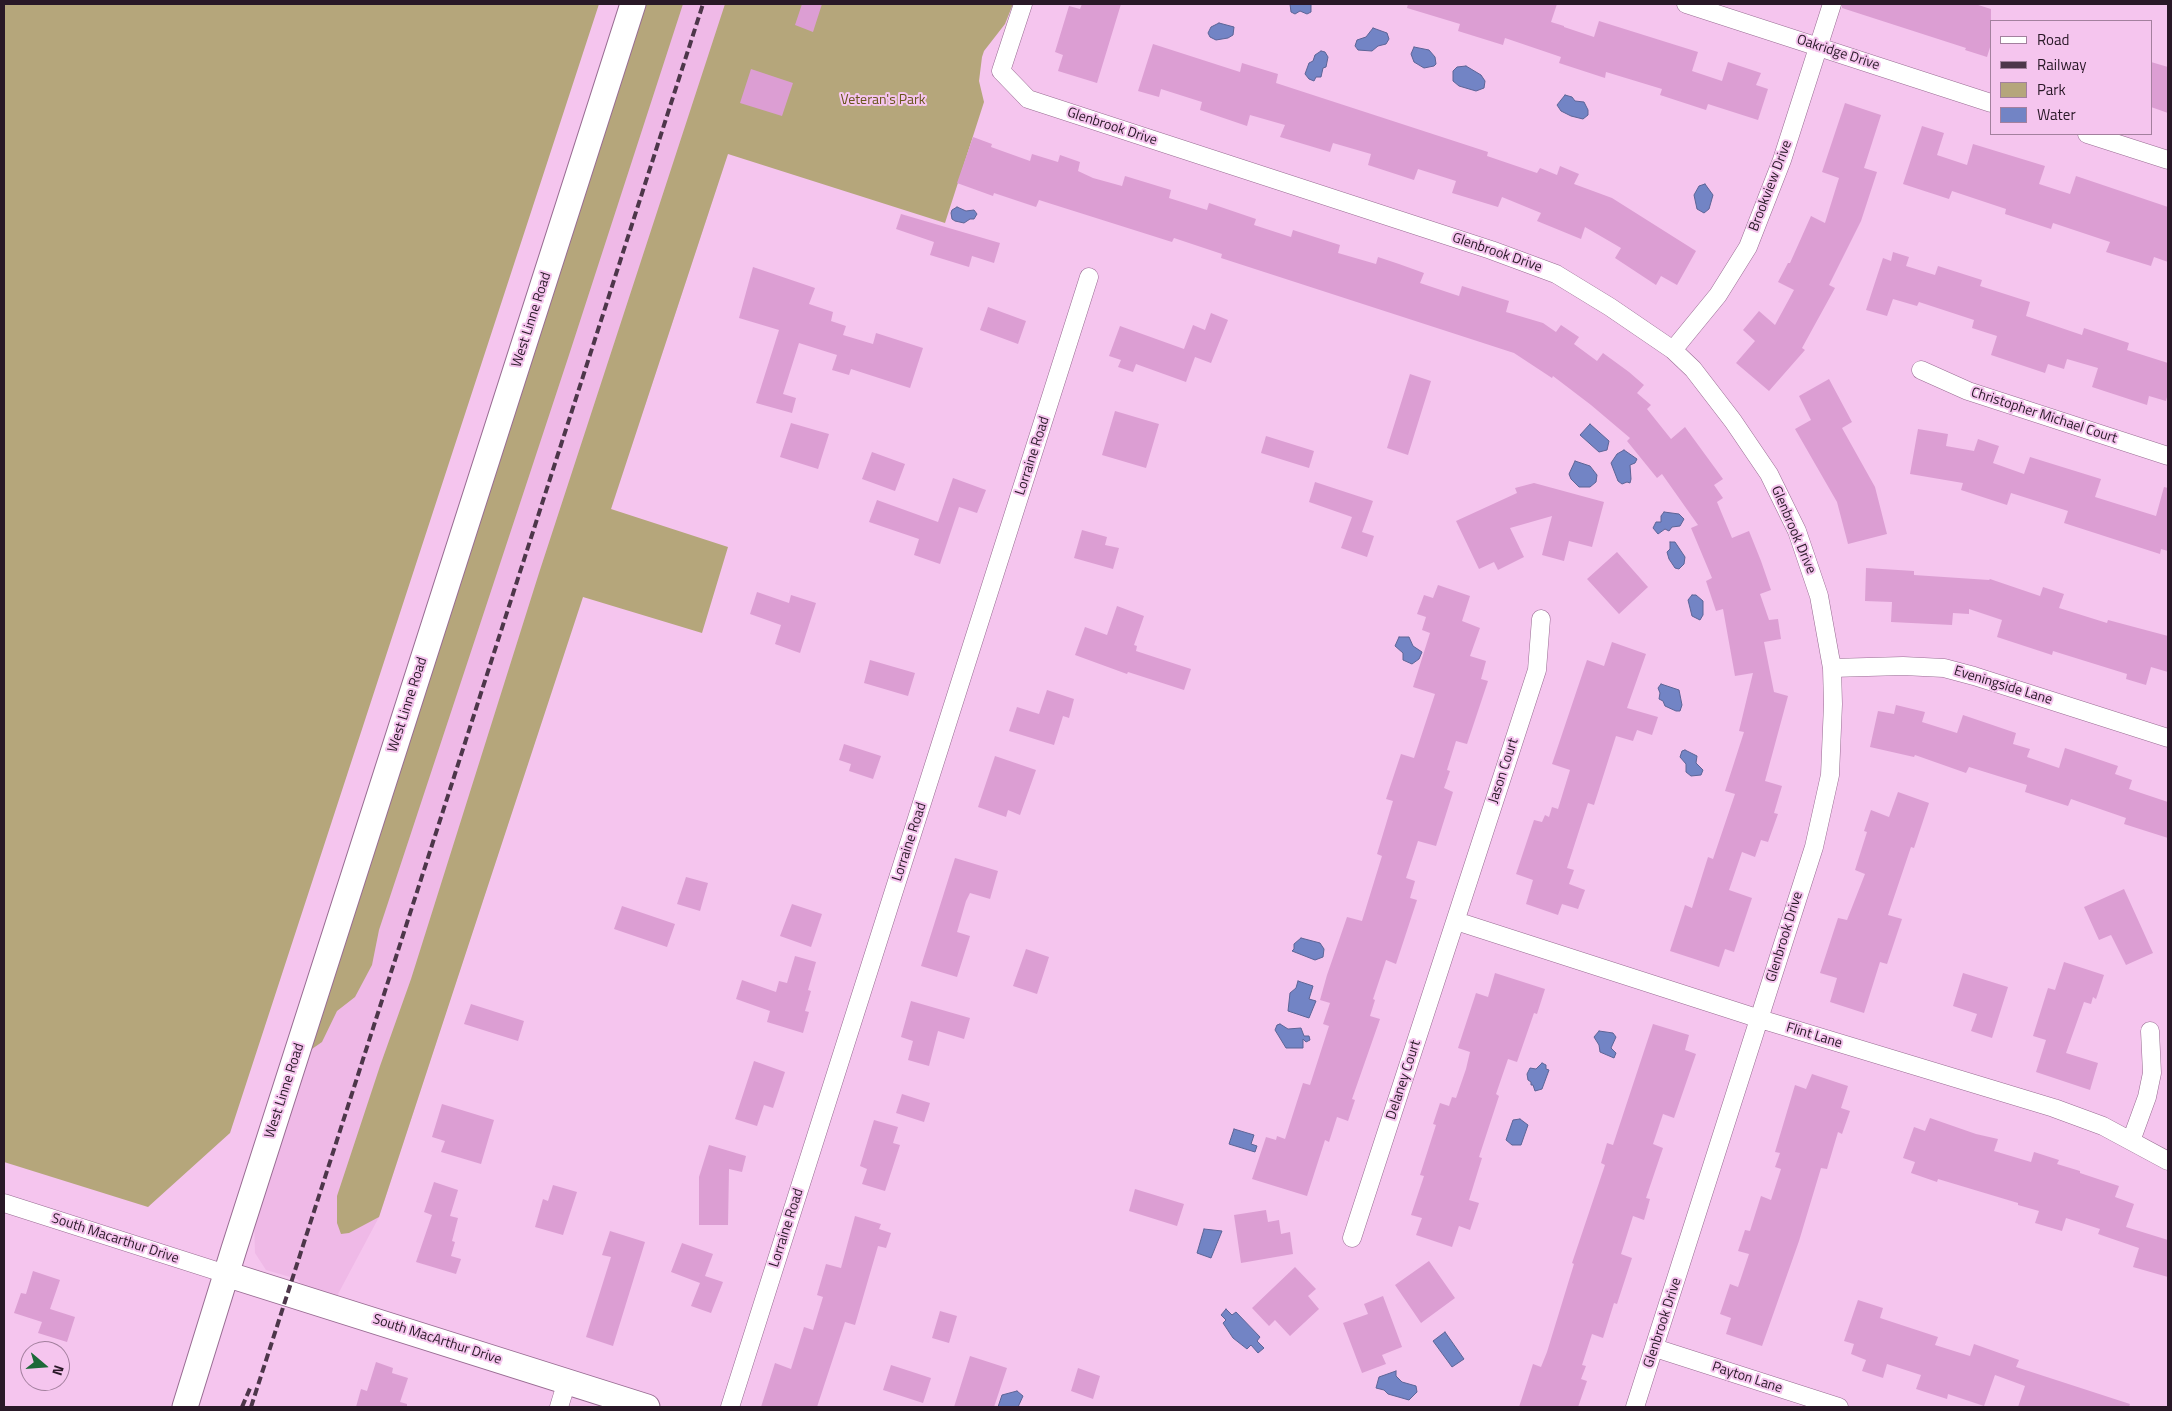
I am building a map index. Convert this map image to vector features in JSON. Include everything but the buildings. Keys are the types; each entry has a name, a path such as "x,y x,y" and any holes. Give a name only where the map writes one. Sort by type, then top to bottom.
{"street":[{"name":"West Linne Road","path":"185,1407 634,4"},
{"name":"Glenbrook Drive","path":"1023,4 1001,71 1028,99 1492,250 1556,274 1610,307 1673,350 1693,369 1733,421 1769,474 1797,532 1819,596 1832,668 1833,704 1830,775 1814,848 1635,1407"},
{"name":"Oakridge Drive","path":"1686,4 1990,102"},
{"name":"Brookview Drive","path":"1673,350 1718,295 1748,247 1782,160 1832,4"},
{"path":"2090,135 2168,160"},
{"name":"Lorraine Road","path":"730,1407 1089,277"},
{"name":"Christopher Michael Court","path":"1922,370 1968,391 2168,456"},
{"name":"Jason Court","path":"1456,921 1537,670 1541,619"},
{"name":"Eveningside Lane","path":"1832,668 1903,666 1944,668 2168,738"},
{"name":"Flint Lane","path":"1456,921 1760,1019 2054,1108 2103,1126 2168,1161"},
{"name":"Delaney Court","path":"1352,1238 1456,921"},
{"path":"2131,1141 2147,1097 2152,1073 2150,1031"},
{"name":"South Macarthur Drive","path":"4,1203 226,1274"},
{"name":"South MacArthur Drive","path":"226,1274 647,1407"},
{"name":"Payton Lane","path":"1655,1348 1839,1407"},
{"path":"559,1407 567,1381"}],"shaded area":[{"path":"644,4 755,4 728,153 379,1217 337,1296 302,1285 297,1279 266,1270 255,1253 254,1221"}],"green space":[{"path":"4,4 599,4 230,1133 148,1207 4,1162"},
{"path":"644,4 683,4 379,930 372,965 355,997 337,1011 322,1042 309,1051"},
{"name":"Veteran's Park","path":"725,4 1013,4 1005,24 984,51 982,57 979,81 984,102 945,223 728,154 611,509 728,547 702,633 583,597 379,1217 349,1233 341,1234 337,1223 337,1196 411,979 539,573"}],"water":[{"path":"1290,4 1311,4 1311,12 1307,14 1300,11 1295,14 1291,12"},
{"path":"1219,23 1234,27 1233,35 1216,40 1210,37 1208,33 1211,27"},
{"path":"1373,28 1387,33 1389,39 1386,44 1378,46 1372,51 1358,50 1355,46 1357,40 1366,37"},
{"path":"1414,47 1429,50 1435,57 1436,64 1424,68 1414,62 1411,54"},
{"path":"1321,51 1325,52 1328,57 1326,67 1323,68 1321,77 1316,77 1314,81 1305,74 1309,63"},
{"path":"1466,66 1481,75 1485,81 1484,88 1476,91 1459,86 1453,81 1453,71 1457,67"},
{"path":"1565,95 1572,97 1575,101 1584,102 1588,115 1583,119 1561,111 1557,105"},
{"path":"1705,184 1713,195 1709,209 1704,213 1697,209 1694,195 1699,186"},
{"path":"957,207 966,211 974,210 977,214 974,219 964,223 955,221 952,219 951,213"},
{"path":"1590,424 1609,441 1607,450 1599,452 1580,435"},
{"path":"1624,450 1637,459 1635,463 1630,465 1630,483 1622,484 1618,481 1611,463 1617,454"},
{"path":"1575,461 1590,466 1597,475 1596,482 1590,487 1579,487 1571,479 1569,474"},
{"path":"1664,512 1679,514 1684,519 1680,526 1672,527 1669,531 1665,529 1658,534 1653,528 1656,522 1661,522 1661,516"},
{"path":"1670,542 1675,542 1685,557 1684,564 1679,569 1675,568 1669,559 1667,552 1670,549"},
{"path":"1692,595 1696,595 1703,601 1703,615 1700,620 1692,616 1688,600"},
{"path":"1399,637 1409,637 1413,646 1422,652 1419,659 1412,664 1403,660 1403,653 1395,646"},
{"path":"1661,684 1679,690 1682,705 1680,711 1665,706 1663,701 1659,699 1660,693 1658,688"},
{"path":"1685,750 1697,756 1696,763 1703,770 1701,775 1691,776 1686,772 1686,764 1680,757 1682,751"},
{"path":"1301,938 1320,943 1324,949 1323,957 1315,960 1292,951 1294,944"},
{"path":"1298,981 1313,986 1309,999 1316,1001 1309,1018 1288,1011 1290,993 1296,988"},
{"path":"1280,1024 1288,1029 1301,1028 1304,1036 1309,1036 1310,1040 1306,1042 1303,1039 1303,1048 1286,1048 1275,1030 1277,1025"},
{"path":"1599,1031 1613,1033 1616,1037 1611,1048 1616,1053 1614,1058 1600,1052 1599,1045 1594,1037"},
{"path":"1542,1063 1549,1070 1542,1089 1535,1091 1533,1085 1528,1080 1527,1074 1530,1068 1536,1069"},
{"path":"1520,1119 1528,1125 1521,1145 1512,1145 1506,1140 1513,1120"},
{"path":"1234,1129 1254,1135 1251,1144 1257,1146 1255,1152 1229,1144"},
{"path":"1204,1229 1222,1231 1211,1258 1197,1253"},
{"path":"1226,1309 1232,1315 1236,1312 1260,1337 1257,1341 1264,1348 1258,1353 1251,1345 1247,1349 1233,1338 1223,1323 1226,1320 1221,1315"},
{"path":"1445,1332 1464,1359 1452,1367 1433,1341"},
{"path":"1396,1371 1396,1376 1402,1382 1416,1386 1417,1392 1409,1400 1388,1394 1384,1390 1376,1388 1379,1377"},
{"path":"1017,1391 1023,1396 1018,1407 998,1407 1002,1395"}],"railway":[{"path":"251,1407 703,4"},
{"path":"242,1407 251,1386"}]}
